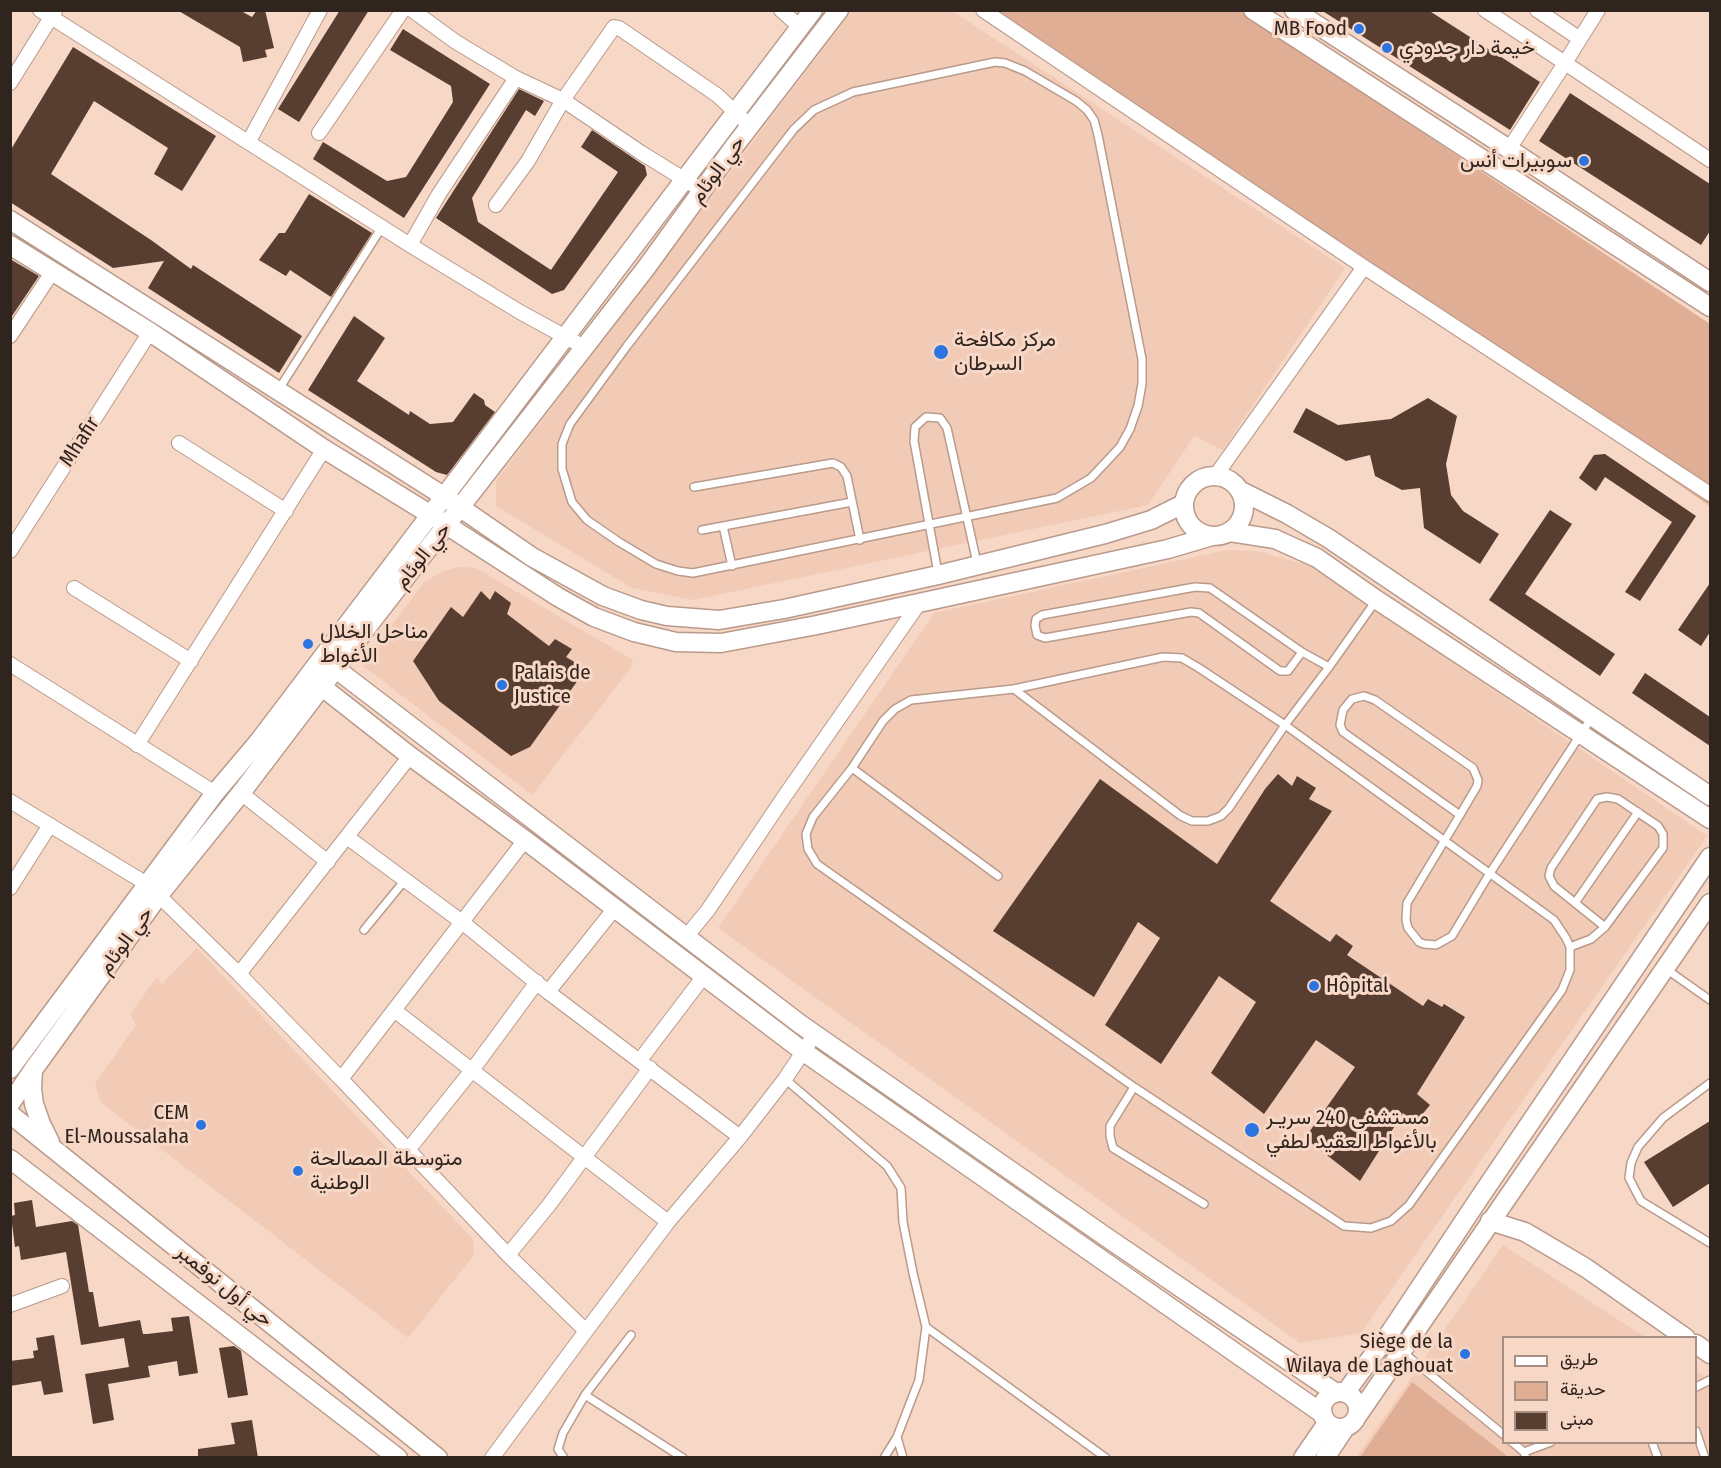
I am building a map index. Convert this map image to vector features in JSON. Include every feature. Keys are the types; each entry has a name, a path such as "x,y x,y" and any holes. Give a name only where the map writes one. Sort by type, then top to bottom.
{"street":[{"path":"249,141 320,10"},
{"path":"319,133 403,10"},
{"path":"412,10 456,42 516,78 563,100 703,191"},
{"path":"781,10 801,28"},
{"name":"حي الوئام","path":"10,1070 153,889 241,793 315,681 447,525 453,502 567,337 813,10"},
{"name":"حي الوئام","path":"329,663 431,515 453,502 584,347 839,10"},
{"path":"983,10 1364,267 1710,494"},
{"path":"1253,10 1710,308"},
{"path":"1294,10 1710,282"},
{"path":"1485,10 1710,160"},
{"path":"1537,10 1580,39"},
{"path":"1509,149 1598,10"},
{"path":"10,83 49,13 410,245 520,312 584,347"},
{"path":"496,205 528,161 563,100 614,27 619,28 717,95 750,126"},
{"path":"410,245 439,194 516,78"},
{"path":"10,220 453,502 532,557 603,596 641,610 679,618 719,620 773,611 977,566 1114,531 1151,520 1183,504"},
{"path":"10,245 150,333 324,449 558,597 594,617 634,632 676,642 721,643 1157,551 1230,532 1275,539 1317,558 1710,819"},
{"path":"1216,476 1364,267"},
{"path":"10,336 53,271"},
{"name":"Mhafir","path":"10,551 150,333"},
{"path":"179,443 286,512"},
{"path":"137,745 324,449"},
{"path":"1212,536 1203,534 1188,522 1184,513 1183,504 1190,486 1197,480 1216,476 1225,477 1239,490 1243,498 1242,517 1230,532"},
{"path":"1239,490 1328,538 1594,715 1710,796"},
{"path":"74,588 191,661"},
{"path":"687,937 708,910 784,796 920,602"},
{"path":"329,663 815,1034 1109,1239 1356,1401 1338,1420 1325,1458"},
{"path":"10,664 215,793"},
{"path":"315,681 410,756 525,840 804,1052 1338,1420"},
{"name":"حي الوئام","path":"10,1104 215,793 259,741 315,681"},
{"path":"239,974 410,756"},
{"path":"241,793 328,862"},
{"name":"حي الوئام","path":"10,801 153,889"},
{"path":"10,888 50,825"},
{"path":"347,837 462,922 548,992 741,1137"},
{"path":"340,1079 525,840"},
{"path":"1338,1420 1322,1409 1326,1398 1341,1393 1391,1331 1710,857"},
{"path":"153,889 239,974 508,1255 586,1331"},
{"path":"1303,1458 1401,1352 1710,903"},
{"path":"548,992 615,908"},
{"path":"508,1255 585,1157 704,976"},
{"path":"408,1150 473,1069 537,982"},
{"path":"394,1010 668,1222"},
{"path":"492,1458 668,1222 741,1137 785,1079 815,1034"},
{"path":"33,1070 34,1104 40,1124 54,1149"},
{"name":"حي أول نوفمبر","path":"10,1114 438,1458"},
{"name":"حي أول نوفمبر","path":"10,1159 398,1458"},
{"path":"1504,1202 1510,1216 1526,1232 1586,1269 1683,1336"},
{"path":"1490,1221 1526,1232"},
{"path":"10,1305 62,1286"},
{"path":"1697,1345 1710,1354"}],"lane":[{"path":"1001,62 1024,70 1047,82 1076,101 1094,120 1142,360 1142,384 1130,429 1120,447 1091,478 1057,498 860,540 693,573 667,568 638,554 587,520 572,502 563,475 562,444 570,424 627,345 794,129 814,110 866,88 1001,62"},
{"path":"278,391 382,227"},
{"path":"938,575 914,441 915,427 926,417 940,418 947,428 977,566"},
{"path":"694,487 833,463 841,467 846,476 860,540"},
{"path":"702,530 852,502"},
{"path":"723,526 732,566"},
{"path":"1302,652 1288,670 1280,671 1199,613 1191,612 1045,638 1038,635 1035,625 1036,619 1042,615 1195,587 1210,588 1302,652 1329,667"},
{"path":"1014,689 1181,816 1192,821 1208,821 1221,816 1229,808 1285,725 1377,600"},
{"path":"1163,657 1182,658 1285,725 1554,920 1561,928 1570,947 1570,970 1567,980 1409,1205 1391,1221 1371,1228 1344,1226 1134,1088 817,864 808,849 806,834 813,817 852,768 883,721 895,709 911,700 1014,689 1163,657"},
{"path":"1460,815 1343,732 1340,725 1341,717 1343,710 1352,699 1370,697 1473,768 1478,780 1477,786 1460,815 1444,840 1407,903 1406,920 1412,936 1419,942 1436,945 1452,936 1490,873 1594,715"},
{"path":"852,768 998,876"},
{"path":"1570,947 1591,939 1605,927 1662,848 1663,834 1658,826 1617,799 1607,797 1597,799 1551,868 1549,876 1554,886 1605,927"},
{"path":"1575,903 1638,812"},
{"path":"364,930 405,880"},
{"path":"1665,969 1710,1000"},
{"path":"785,1079 887,1166 901,1188 905,1232 926,1326 919,1380 897,1437 884,1458"},
{"path":"1710,1083 1663,1118 1638,1147 1631,1163 1629,1178 1641,1201 1710,1243"},
{"path":"1134,1088 1110,1126 1113,1148 1204,1203"},
{"path":"926,1326 1106,1458"},
{"path":"564,1458 558,1449 563,1433 585,1395 631,1335"},
{"path":"1401,1352 1502,1435"},
{"path":"585,1395 683,1458"},
{"path":"1697,1436 1705,1458"},
{"path":"897,1437 903,1458"},
{"path":"1513,1444 1525,1455 1549,1444"},
{"path":"1652,1444 1658,1458"}],"shaded area":[{"name":"مركز مكافحة السرطان","path":"852,11 952,11 1345,268 1223,450 1194,436 1148,505 693,600 632,588 496,506 496,481"},
{"name":"مستشفى 240 سريـر بالأغواط العقيد لطفي","path":"1227,550 1256,551 1312,566 1707,836 1361,1333 1300,1343 718,928 934,613"},
{"path":"459,567 476,568 633,660 631,668 532,795 362,665 424,582 446,570"},
{"name":"متوسطة المصالحة الوطنية","path":"197,948 473,1239 474,1255 408,1338 100,1102 95,1084 136,1025 130,1014 157,977 162,984"},
{"name":"Siège de la Wilaya de Laghouat","path":"1503,1245 1643,1336 1502,1336 1502,1444 1697,1444 1697,1372 1710,1380 1710,1457 1356,1458"}],"green space":[{"path":"993,11 1240,11 1710,324 1710,506"},
{"path":"1412,1382 1506,1455 1506,1457 1360,1457"}],"building":[{"path":"177,10 239,10 252,17 257,10 265,10 274,48 265,50 267,57 243,62 240,47"},
{"path":"340,10 369,10 299,122 278,109"},
{"path":"1321,10 1428,10 1540,82 1510,130"},
{"path":"403,29 490,84 404,218 313,159 323,142 387,181 406,177 453,102 451,86 390,50"},
{"path":"73,47 216,136 182,191 154,174 168,148 94,101 51,174 191,269 193,265 302,336 279,373 148,288 164,261 113,268 10,202 10,151"},
{"path":"519,89 544,101 535,116 526,110 472,198 478,222 551,270 618,172 581,147 592,130 645,166 647,175 564,290 552,294 436,218"},
{"path":"1570,93 1710,184 1710,231 1701,245 1539,141"},
{"path":"309,194 372,233 331,297 290,270 286,276 259,260 279,233 285,233"},
{"path":"10,259 39,276 10,319"},
{"path":"354,316 385,338 357,381 409,415 410,411 430,424 453,422 474,393 495,412 447,475 436,472 308,390"},
{"path":"1428,398 1457,416 1446,464 1451,495 1463,511 1499,534 1480,564 1424,528 1420,488 1402,490 1375,476 1370,455 1346,461 1293,432 1306,408 1338,425 1391,419"},
{"path":"1605,454 1696,516 1640,601 1625,592 1672,522 1605,477 1596,491 1579,478 1594,455"},
{"path":"1550,510 1572,524 1525,594 1615,654 1600,676 1489,600"},
{"path":"1710,583 1710,632 1701,646 1678,630"},
{"name":"Palais de Justice","path":"481,591 490,600 495,591 511,603 507,614 549,646 555,639 572,649 566,657 586,669 530,747 511,756 439,701 413,661 451,607 463,617"},
{"path":"1645,673 1710,717 1710,746 1632,693"},
{"name":"Hôpital","path":"1278,774 1292,786 1297,776 1316,788 1309,799 1332,811 1270,901 1330,942 1336,934 1353,946 1347,955 1423,1006 1428,999 1442,1007 1444,1004 1465,1017 1417,1094 1430,1105 1415,1123 1403,1113 1360,1181 1305,1138 1355,1067 1316,1040 1264,1114 1211,1073 1256,1002 1219,976 1161,1064 1105,1025 1160,938 1138,922 1094,997 993,931 1100,779 1217,864 1265,789"},
{"path":"1710,1121 1710,1183 1673,1207 1644,1162"},
{"path":"32,1200 36,1227 72,1221 78,1225 89,1292 93,1292 99,1327 140,1320 143,1334 173,1331 171,1318 189,1316 198,1373 179,1376 177,1361 148,1366 150,1377 108,1384 114,1420 93,1424 85,1374 129,1367 124,1338 81,1345 66,1252 21,1260 19,1246 15,1247 11,1216 15,1215 14,1203"},
{"path":"54,1335 63,1392 44,1395 41,1381 10,1386 10,1361 34,1358 33,1351 38,1350 36,1338"},
{"path":"234,1346 241,1351 248,1395 228,1398 219,1348"},
{"path":"252,1420 258,1458 198,1458 198,1449 235,1444 231,1423"}],"place":[{"name":"MB Food","path":"1359,29"},
{"name":"خيمة دار جدودي","path":"1387,48"},
{"name":"سوبيرات أنس","path":"1584,161"},
{"name":"مركز مكافحة السرطان","path":"941,352"},
{"name":"مناحل الخلال الأغواط","path":"308,644"},
{"name":"Palais de Justice","path":"502,685"},
{"name":"Hôpital","path":"1314,986"},
{"name":"CEM El-Moussalaha","path":"201,1125"},
{"name":"مستشفى 240 سريـر بالأغواط العقيد لطفي","path":"1252,1130"},
{"name":"متوسطة المصالحة الوطنية","path":"298,1171"},
{"name":"Siège de la Wilaya de Laghouat","path":"1465,1354"}]}
